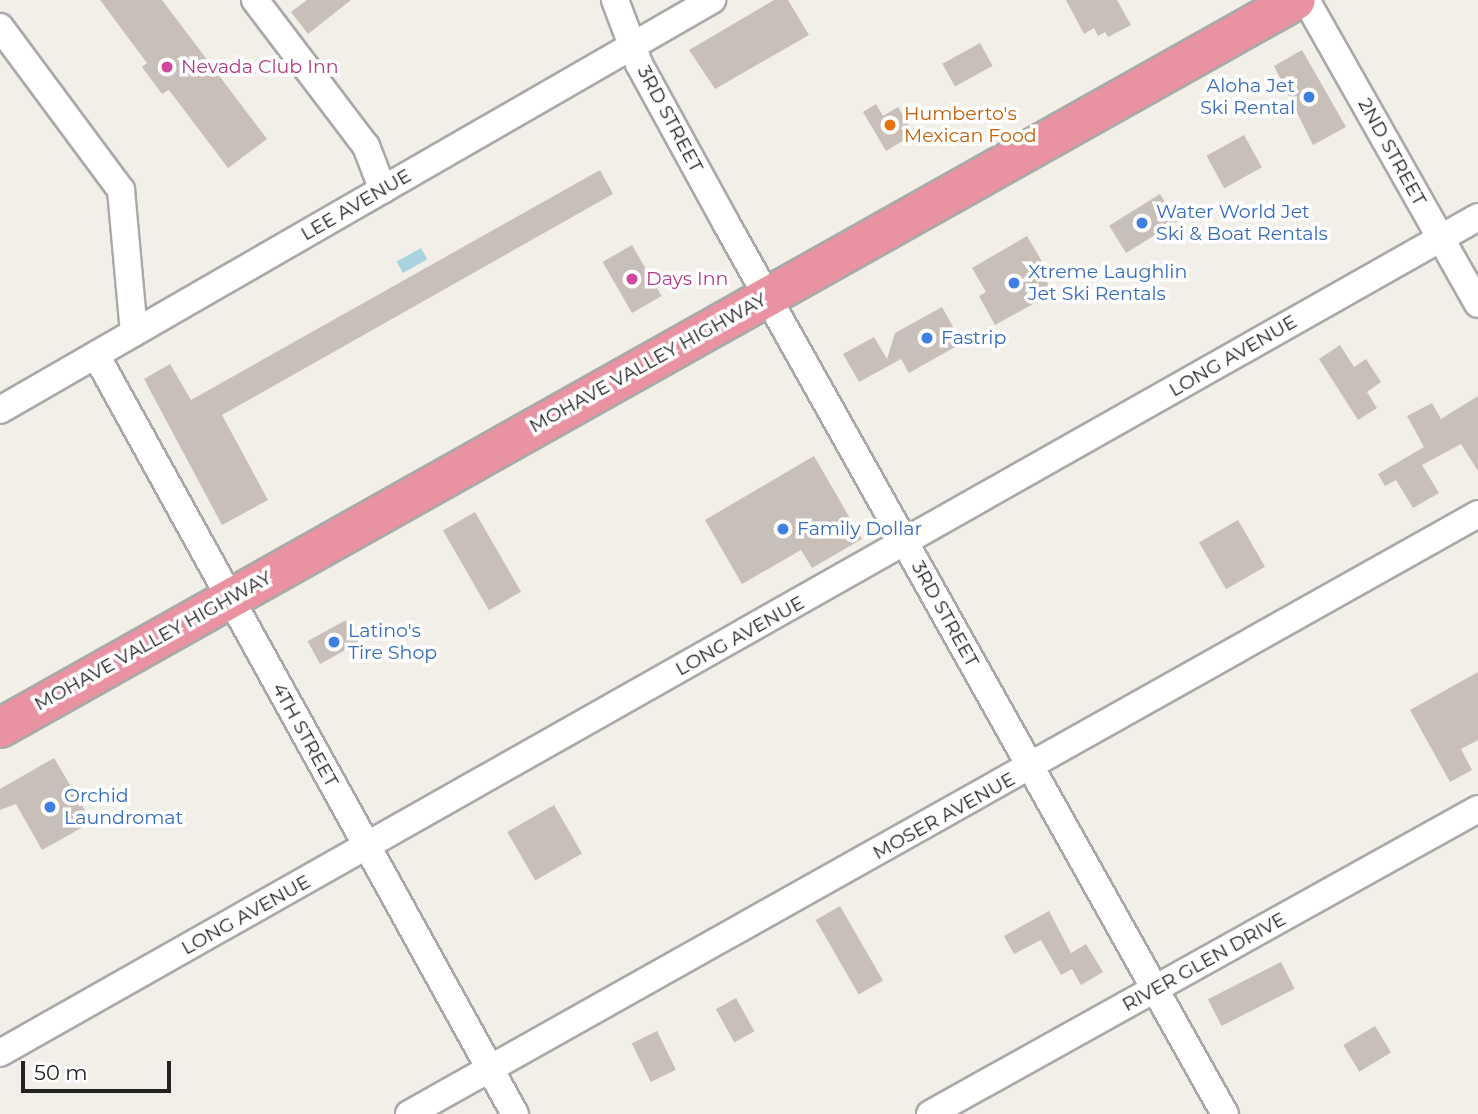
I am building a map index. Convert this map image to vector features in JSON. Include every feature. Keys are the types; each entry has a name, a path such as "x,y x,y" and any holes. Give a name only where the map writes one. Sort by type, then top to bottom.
{"highway":[{"name":"MOHAVE VALLEY HIGHWAY","path":"0,727 1296,0"}],"street":[{"path":"256,0 366,146 383,190"},
{"name":"3RD STREET","path":"615,0 639,64 1225,1114"},
{"name":"LEE AVENUE","path":"0,410 712,0"},
{"name":"2ND STREET","path":"1306,0 1478,304"},
{"path":"0,27 121,190 134,332"},
{"name":"LONG AVENUE","path":"0,1053 1478,217"},
{"name":"4TH STREET","path":"96,355 515,1114"},
{"name":"MOSER AVENUE","path":"409,1114 1031,767 1478,513"},
{"name":"RIVER GLEN DRIVE","path":"930,1114 1478,809"}],"water":[{"path":"421,248 427,259 403,273 397,262"}],"building":[{"path":"100,0 162,0 267,139 228,168 169,90 162,94 142,67 147,63"},
{"path":"307,0 351,0 308,34 291,12"},
{"path":"774,0 788,0 809,35 715,89 689,50"},
{"path":"1066,0 1117,0 1131,25 1108,37 1105,32 1098,36 1094,28 1084,34"},
{"path":"980,43 993,66 955,87 942,64"},
{"name":"Aloha Jet Ski Rental","path":"1302,50 1346,127 1313,145 1274,66"},
{"name":"Humberto's Mexican Food","path":"876,104 883,116 898,107 914,134 886,151 863,112"},
{"path":"1244,135 1262,167 1224,188 1206,156"},
{"path":"600,170 613,194 222,415 268,500 222,525 144,379 170,364 191,400"},
{"name":"Water World Jet Ski & Boat Rentals","path":"1160,194 1177,221 1126,253 1109,226"},
{"name":"Xtreme Laughlin Jet Ski Rentals","path":"1027,236 1047,270 1042,273 1053,293 995,325 979,296 986,292 972,268"},
{"name":"Days Inn","path":"632,245 662,296 632,313 603,262"},
{"name":"Fastrip","path":"942,307 962,343 909,373 901,359 859,382 843,354 874,337 887,359 895,333"},
{"path":"1340,345 1354,367 1366,359 1381,382 1367,392 1377,408 1358,420 1319,359"},
{"path":"1478,396 1478,471 1461,444 1422,465 1439,493 1413,508 1396,480 1385,486 1378,474 1424,447 1407,416 1432,403 1441,419"},
{"name":"Family Dollar","path":"814,456 862,539 812,568 801,550 742,584 705,520"},
{"path":"475,512 521,592 489,610 443,530"},
{"path":"1238,520 1265,567 1226,589 1199,542"},
{"name":"Latino's Tire Shop","path":"346,620 359,643 320,664 308,641"},
{"path":"1478,672 1478,740 1461,749 1472,770 1450,782 1410,710"},
{"name":"Orchid Laundromat","path":"54,758 92,822 42,850 16,804 0,810 0,789"},
{"path":"554,805 582,853 535,880 507,832"},
{"path":"840,906 883,980 859,994 816,920"},
{"path":"1049,911 1071,953 1086,944 1103,972 1081,985 1072,969 1061,975 1041,940 1014,954 1004,936"},
{"path":"1281,962 1295,989 1222,1026 1208,999"},
{"path":"736,998 754,1031 734,1042 716,1009"},
{"path":"1375,1026 1391,1053 1359,1072 1343,1045"},
{"path":"657,1031 676,1070 651,1082 632,1043"}],"place":[{"name":"Nevada Club Inn","path":"167,67"},
{"name":"Aloha Jet Ski Rental","path":"1309,97"},
{"name":"Humberto's Mexican Food","path":"890,125"},
{"name":"Water World Jet Ski & Boat Rentals","path":"1142,223"},
{"name":"Days Inn","path":"632,279"},
{"name":"Xtreme Laughlin Jet Ski Rentals","path":"1014,283"},
{"name":"Fastrip","path":"927,338"},
{"name":"Family Dollar","path":"783,529"},
{"name":"Latino's Tire Shop","path":"334,642"},
{"name":"Orchid Laundromat","path":"50,807"}]}
